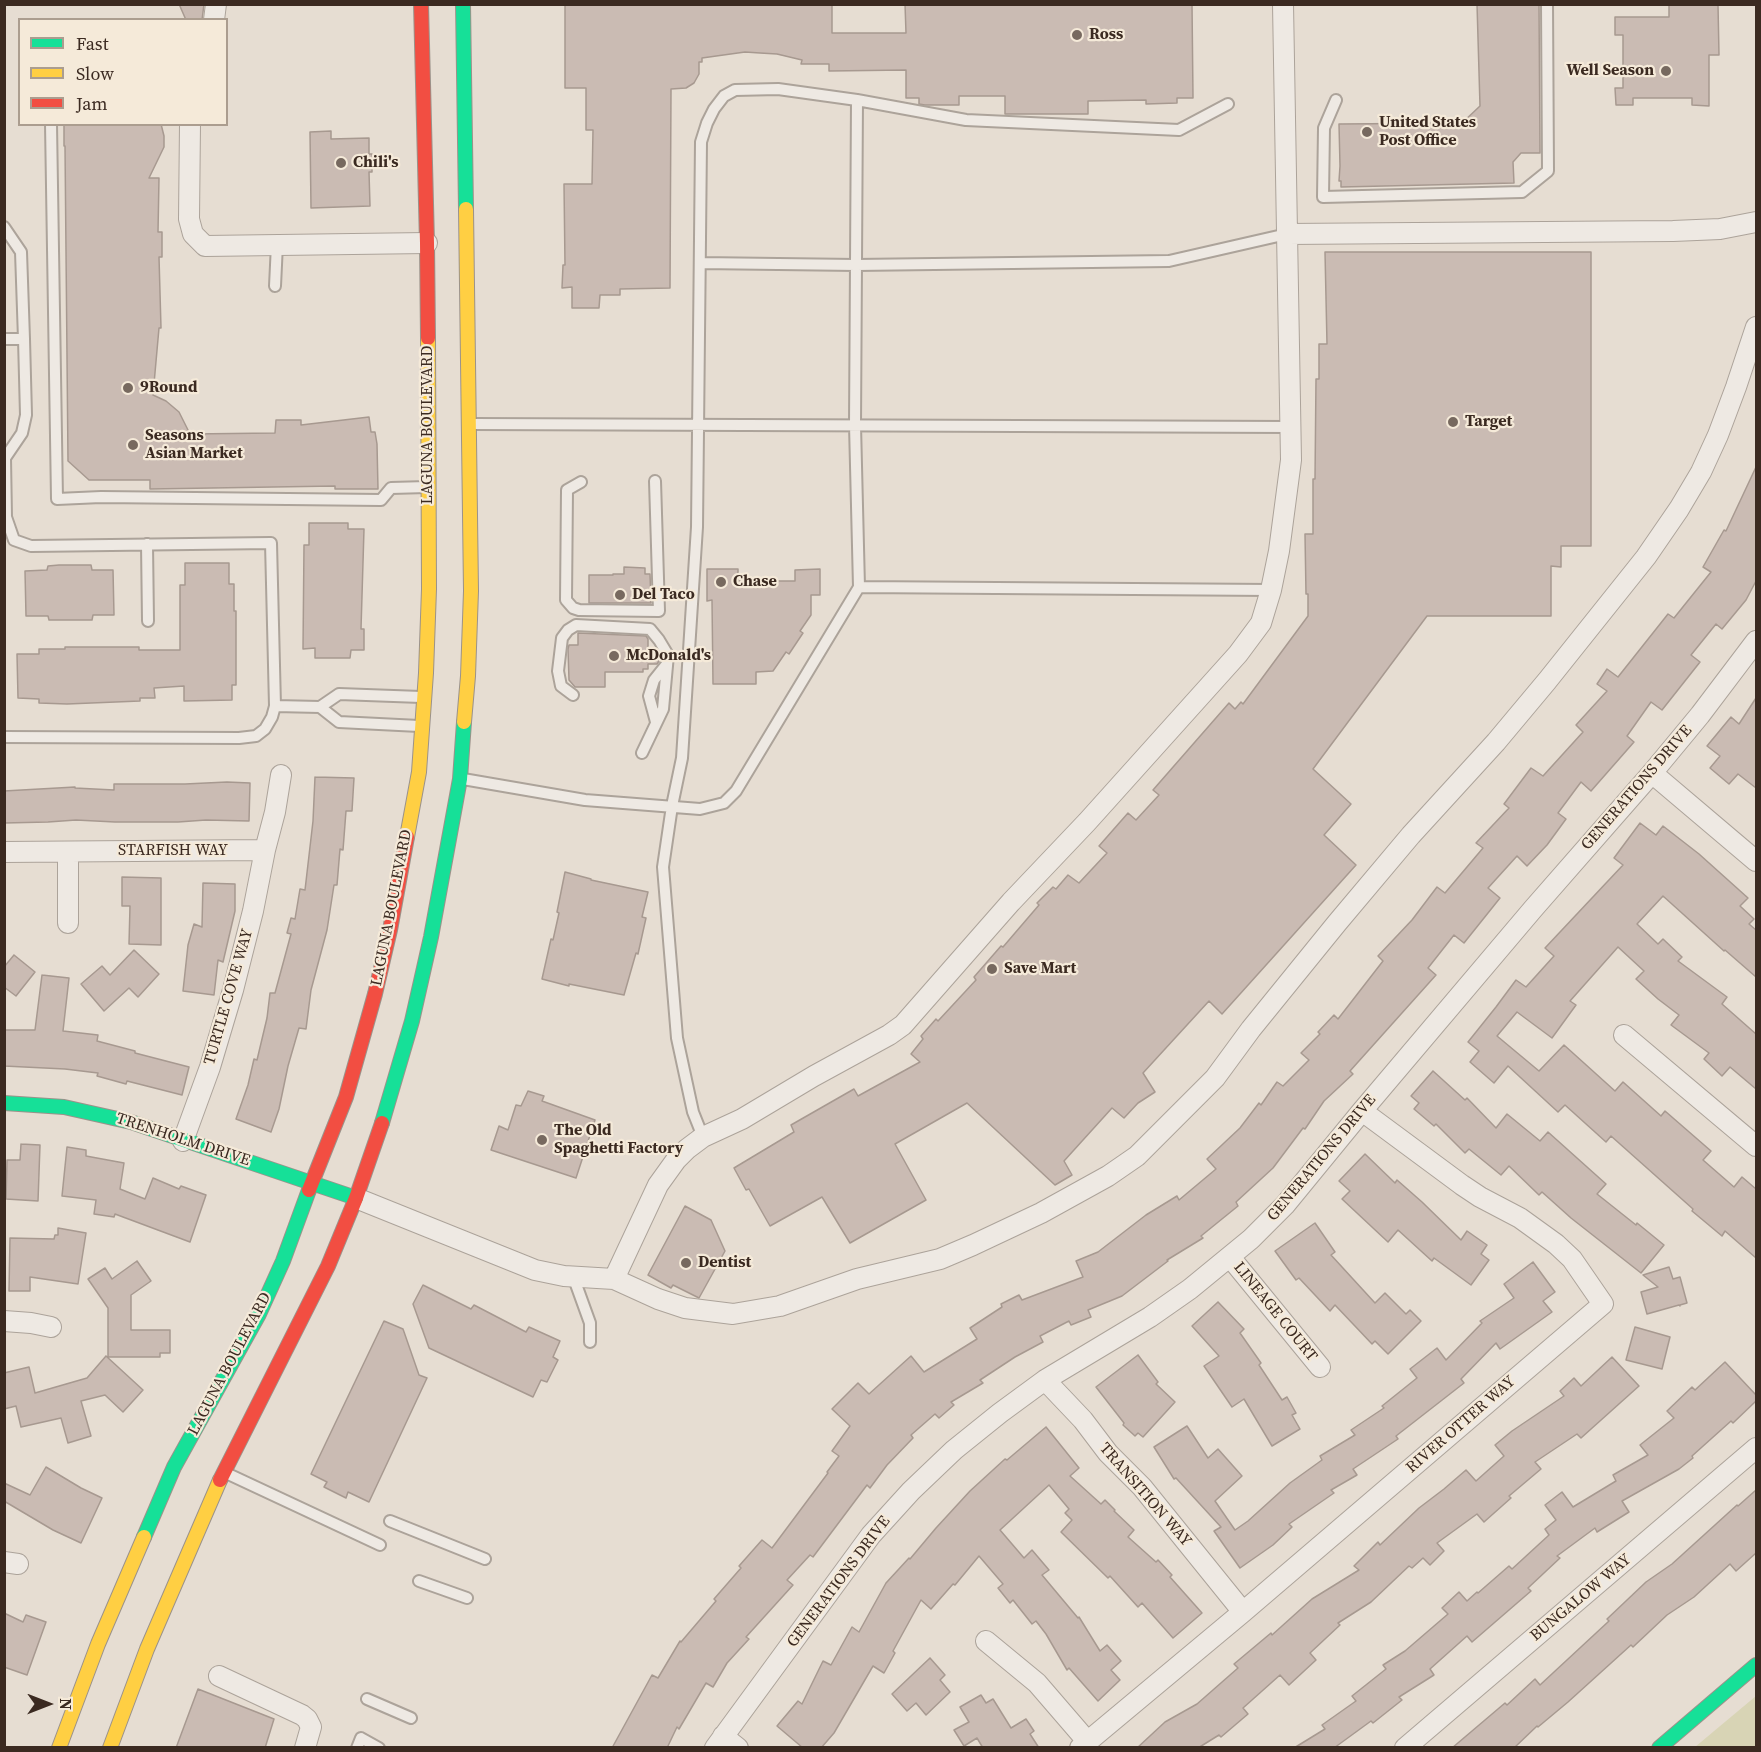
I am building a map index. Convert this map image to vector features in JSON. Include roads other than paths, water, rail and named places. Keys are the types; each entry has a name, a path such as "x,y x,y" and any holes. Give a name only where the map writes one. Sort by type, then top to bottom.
{"main road":[{"name":"LAGUNA BOULEVARD","path":"59,1748 98,1644 174,1467 259,1314 283,1262 346,1097 375,994 390,930 419,772 429,589 427,243 421,4"},
{"path":"110,1748 147,1649 223,1472 328,1266 356,1198 388,1104 412,1021 431,937 468,675 471,591 463,4"},
{"path":"429,516 441,531"},
{"name":"TRENHOLM DRIVE","path":"4,1103 64,1107 130,1122 356,1198"},
{"path":"1659,1748 1756,1665"}],"street":[{"path":"614,1279 658,1185 676,1160 703,1137 742,1119 903,1025 1011,902 1087,822 1238,654 1261,623 1271,590 1289,485 1291,427 1283,4"},
{"path":"190,126 189,219 197,240 205,246 427,243"},
{"path":"1287,234 1673,231 1720,229 1756,222"},
{"path":"356,1198 535,1270 552,1275 614,1279 658,1299 685,1308 733,1314 780,1306 857,1279 940,1259 1060,1203 1108,1176 1137,1156 1215,1078 1251,1029 1337,923 1411,835 1496,742 1646,556 1679,509 1701,472 1733,397 1756,327"},
{"name":"GENERATIONS DRIVE","path":"725,1744 871,1535 911,1491 954,1450 999,1413 1045,1380 1150,1317 1190,1289 1230,1257 1285,1205 1526,917 1652,773 1700,715 1756,641"},
{"path":"1652,773 1756,861"},
{"path":"265,850 275,812 281,775"},
{"name":"STARFISH WAY","path":"4,852 265,850"},
{"name":"TURTLE COVE WAY","path":"183,1141 210,1067 233,990 253,911 265,850"},
{"path":"68,852 68,923"},
{"path":"1624,1035 1756,1146"},
{"name":"RIVER OTTER WAY","path":"1084,1744 1243,1612 1603,1304 1572,1259 1556,1244 1520,1218 1462,1185 1362,1111"},
{"name":"LINEAGE COURT","path":"1230,1257 1320,1367"},
{"path":"4,1321 51,1327"},
{"name":"TRANSITION WAY","path":"1045,1380 1083,1420 1108,1453 1142,1487 1243,1612"},
{"name":"BUNGALOW WAY","path":"1405,1748 1756,1448"},
{"path":"986,1641 1037,1683 1084,1744"},
{"path":"219,1676 302,1715 311,1727 305,1748"}],"lane":[{"path":"1336,100 1324,128 1323,197 1522,192 1548,171 1547,4"},
{"path":"703,1137 693,1112 677,1038 663,867 682,758 697,527 701,142 706,123 724,96 735,90 778,89 857,100 966,120 1179,130 1228,104"},
{"path":"454,775 585,800 700,809 724,803 736,791 859,587 855,425 857,100"},
{"path":"51,126 57,499 101,496 381,500 391,488 428,487"},
{"path":"4,227 21,252 24,339 26,415 22,433 5,458 6,517 14,540 31,546 271,543 275,706 265,729 256,736 239,738 4,736"},
{"path":"700,263 856,265 1169,261 1287,234"},
{"path":"275,286 277,244"},
{"path":"4,339 24,339"},
{"path":"470,424 1291,427"},
{"path":"581,482 567,490 566,600 573,608 579,610 659,611 655,482"},
{"path":"147,544 148,621"},
{"path":"859,587 1271,590"},
{"path":"573,695 561,686 558,671 562,638 568,630 576,625 650,629 668,655 663,709 642,753"},
{"path":"275,706 320,707 339,694 424,697"},
{"path":"320,707 339,722 422,726"},
{"path":"573,1276 590,1323 590,1342"},
{"path":"223,1472 380,1545"},
{"path":"390,1521 485,1559"},
{"path":"419,1581 467,1598"},
{"path":"367,1699 411,1718"},
{"path":"357,1748 361,1738 379,1748"}],"place":[{"name":"Ross","path":"1077,35"},
{"name":"Well Season","path":"1666,71"},
{"name":"United States Post Office","path":"1367,132"},
{"name":"Chili's","path":"341,163"},
{"name":"9Round","path":"128,388"},
{"name":"Target","path":"1453,422"},
{"name":"Seasons Asian Market","path":"133,445"},
{"name":"Chase","path":"721,582"},
{"name":"Del Taco","path":"620,595"},
{"name":"McDonald's","path":"614,656"},
{"name":"Save Mart","path":"992,969"},
{"name":"The Old Spaghetti Factory","path":"542,1140"},
{"name":"Dentist","path":"686,1263"}]}
